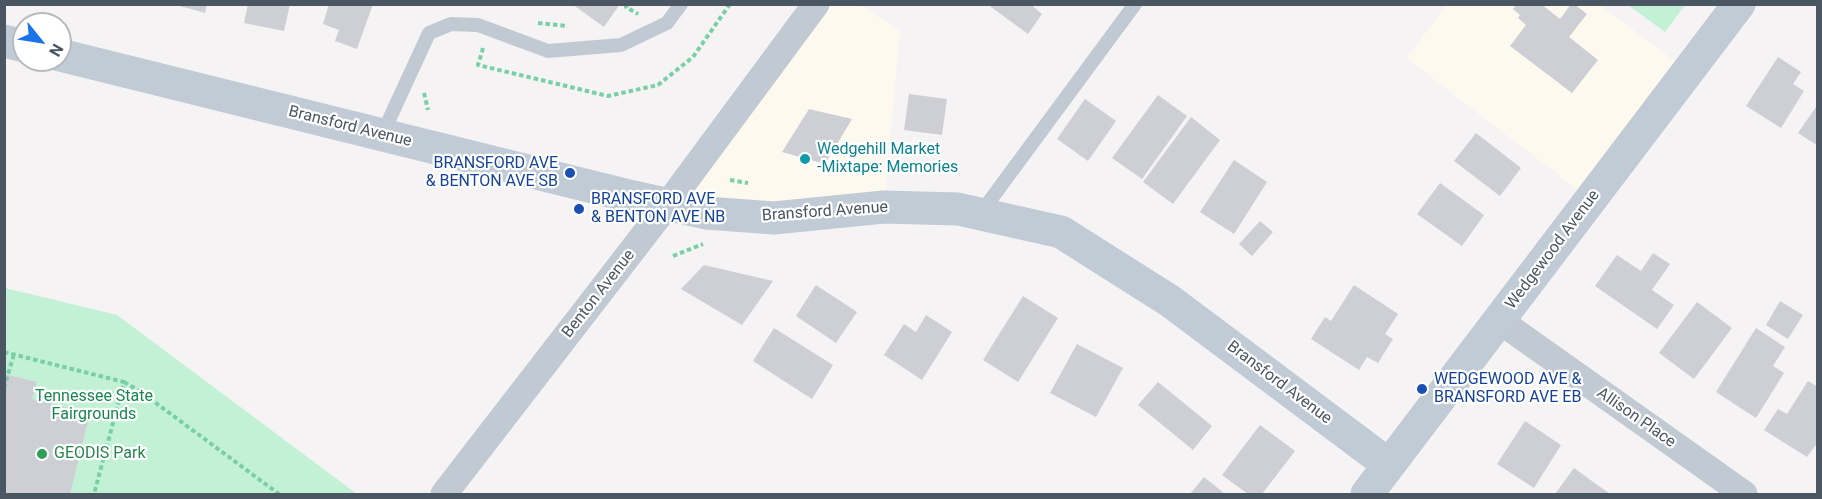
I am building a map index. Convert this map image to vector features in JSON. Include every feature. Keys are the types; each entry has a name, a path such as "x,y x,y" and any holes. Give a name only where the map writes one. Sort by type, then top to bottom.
{"main road":[{"name":"Wedgewood Avenue","path":"1367,495 1739,4"},
{"name":"Bransford Avenue","path":"72,58 706,213 774,218 884,207 958,209 1061,232 1170,301 1389,465"}],"street":[{"name":"Benton Avenue","path":"444,495 668,204 816,4"},
{"name":"Allison Place","path":"1500,321 1744,495"}],"lane":[{"path":"382,135 429,33 450,24 478,25 548,51 621,45 667,23 681,4"},
{"path":"980,214 1135,4"}],"path":[{"path":"628,4 626,7 645,18"},
{"path":"536,22 568,27"},
{"path":"4,352 123,382 141,392 279,495"},
{"path":"4,388 14,354"},
{"path":"94,495 123,382"}],"shaded area":[{"path":"816,5 860,5 900,31 884,207 668,204"},
{"path":"1447,5 1600,5 1688,71 1591,200 1406,58"}],"green space":[{"path":"1628,5 1685,5 1665,32"},
{"name":"Tennessee State Fairgrounds","path":"5,288 117,315 357,494 5,494"}],"building":[{"path":"173,4 207,4 205,13"},
{"path":"248,4 290,4 284,31 244,23"},
{"path":"329,4 373,4 357,49 335,41 339,30 323,24"},
{"path":"572,4 620,4 604,27"},
{"path":"987,4 1030,4 1042,14 1028,34"},
{"path":"1517,4 1541,4 1560,19 1571,4 1587,14 1569,37 1598,60 1572,93 1510,46 1526,25 1513,9"},
{"path":"1778,57 1801,72 1793,84 1804,91 1781,128 1746,106"},
{"path":"909,94 947,99 942,135 904,130"},
{"path":"1158,95 1187,116 1142,179 1112,158"},
{"path":"1085,99 1116,121 1088,161 1057,139"},
{"path":"1818,104 1818,146 1798,133"},
{"path":"809,109 852,119 825,164 782,152"},
{"path":"1191,117 1220,140 1173,204 1143,182"},
{"path":"1476,133 1521,168 1500,196 1454,161"},
{"path":"1234,160 1267,182 1234,234 1200,212"},
{"path":"1440,183 1484,215 1462,246 1417,214"},
{"path":"1260,221 1273,232 1252,256 1239,244"},
{"path":"1653,253 1670,264 1652,290 1674,305 1657,329 1595,286 1617,255 1641,271"},
{"path":"704,265 773,281 742,325 681,289"},
{"path":"816,285 857,312 836,343 796,316"},
{"path":"1354,285 1398,314 1385,334 1393,339 1378,363 1367,357 1359,370 1311,339 1325,317 1331,321"},
{"path":"1023,296 1058,318 1018,382 983,360"},
{"path":"1780,301 1803,315 1788,339 1766,325"},
{"path":"1697,302 1732,328 1694,379 1659,353"},
{"path":"926,315 952,332 922,380 884,355 904,324 916,332"},
{"path":"774,328 833,365 812,399 753,361"},
{"path":"1756,328 1785,347 1773,366 1784,373 1756,418 1716,392"},
{"path":"1077,344 1123,368 1096,417 1050,393"},
{"name":"GEODIS Park","path":"4,374 37,382 32,399 90,413 70,494 4,494"},
{"path":"1808,381 1818,387 1818,442 1807,457 1764,430 1778,409 1787,414"},
{"path":"1158,382 1212,426 1193,450 1138,405"},
{"path":"1525,421 1561,445 1534,488 1497,464"},
{"path":"1260,425 1295,451 1262,494 1248,494 1222,475"},
{"path":"1574,468 1610,494 1555,494"},
{"path":"1204,477 1225,494 1190,494"}],"place":[{"name":"Wedgehill Market -Mixtape: Memories","path":"805,159"},
{"name":"BRANSFORD AVE & BENTON AVE SB","path":"570,173"},
{"name":"BRANSFORD AVE & BENTON AVE NB","path":"579,209"},
{"name":"WEDGEWOOD AVE & BRANSFORD AVE EB","path":"1422,389"},
{"name":"GEODIS Park","path":"42,454"}]}
